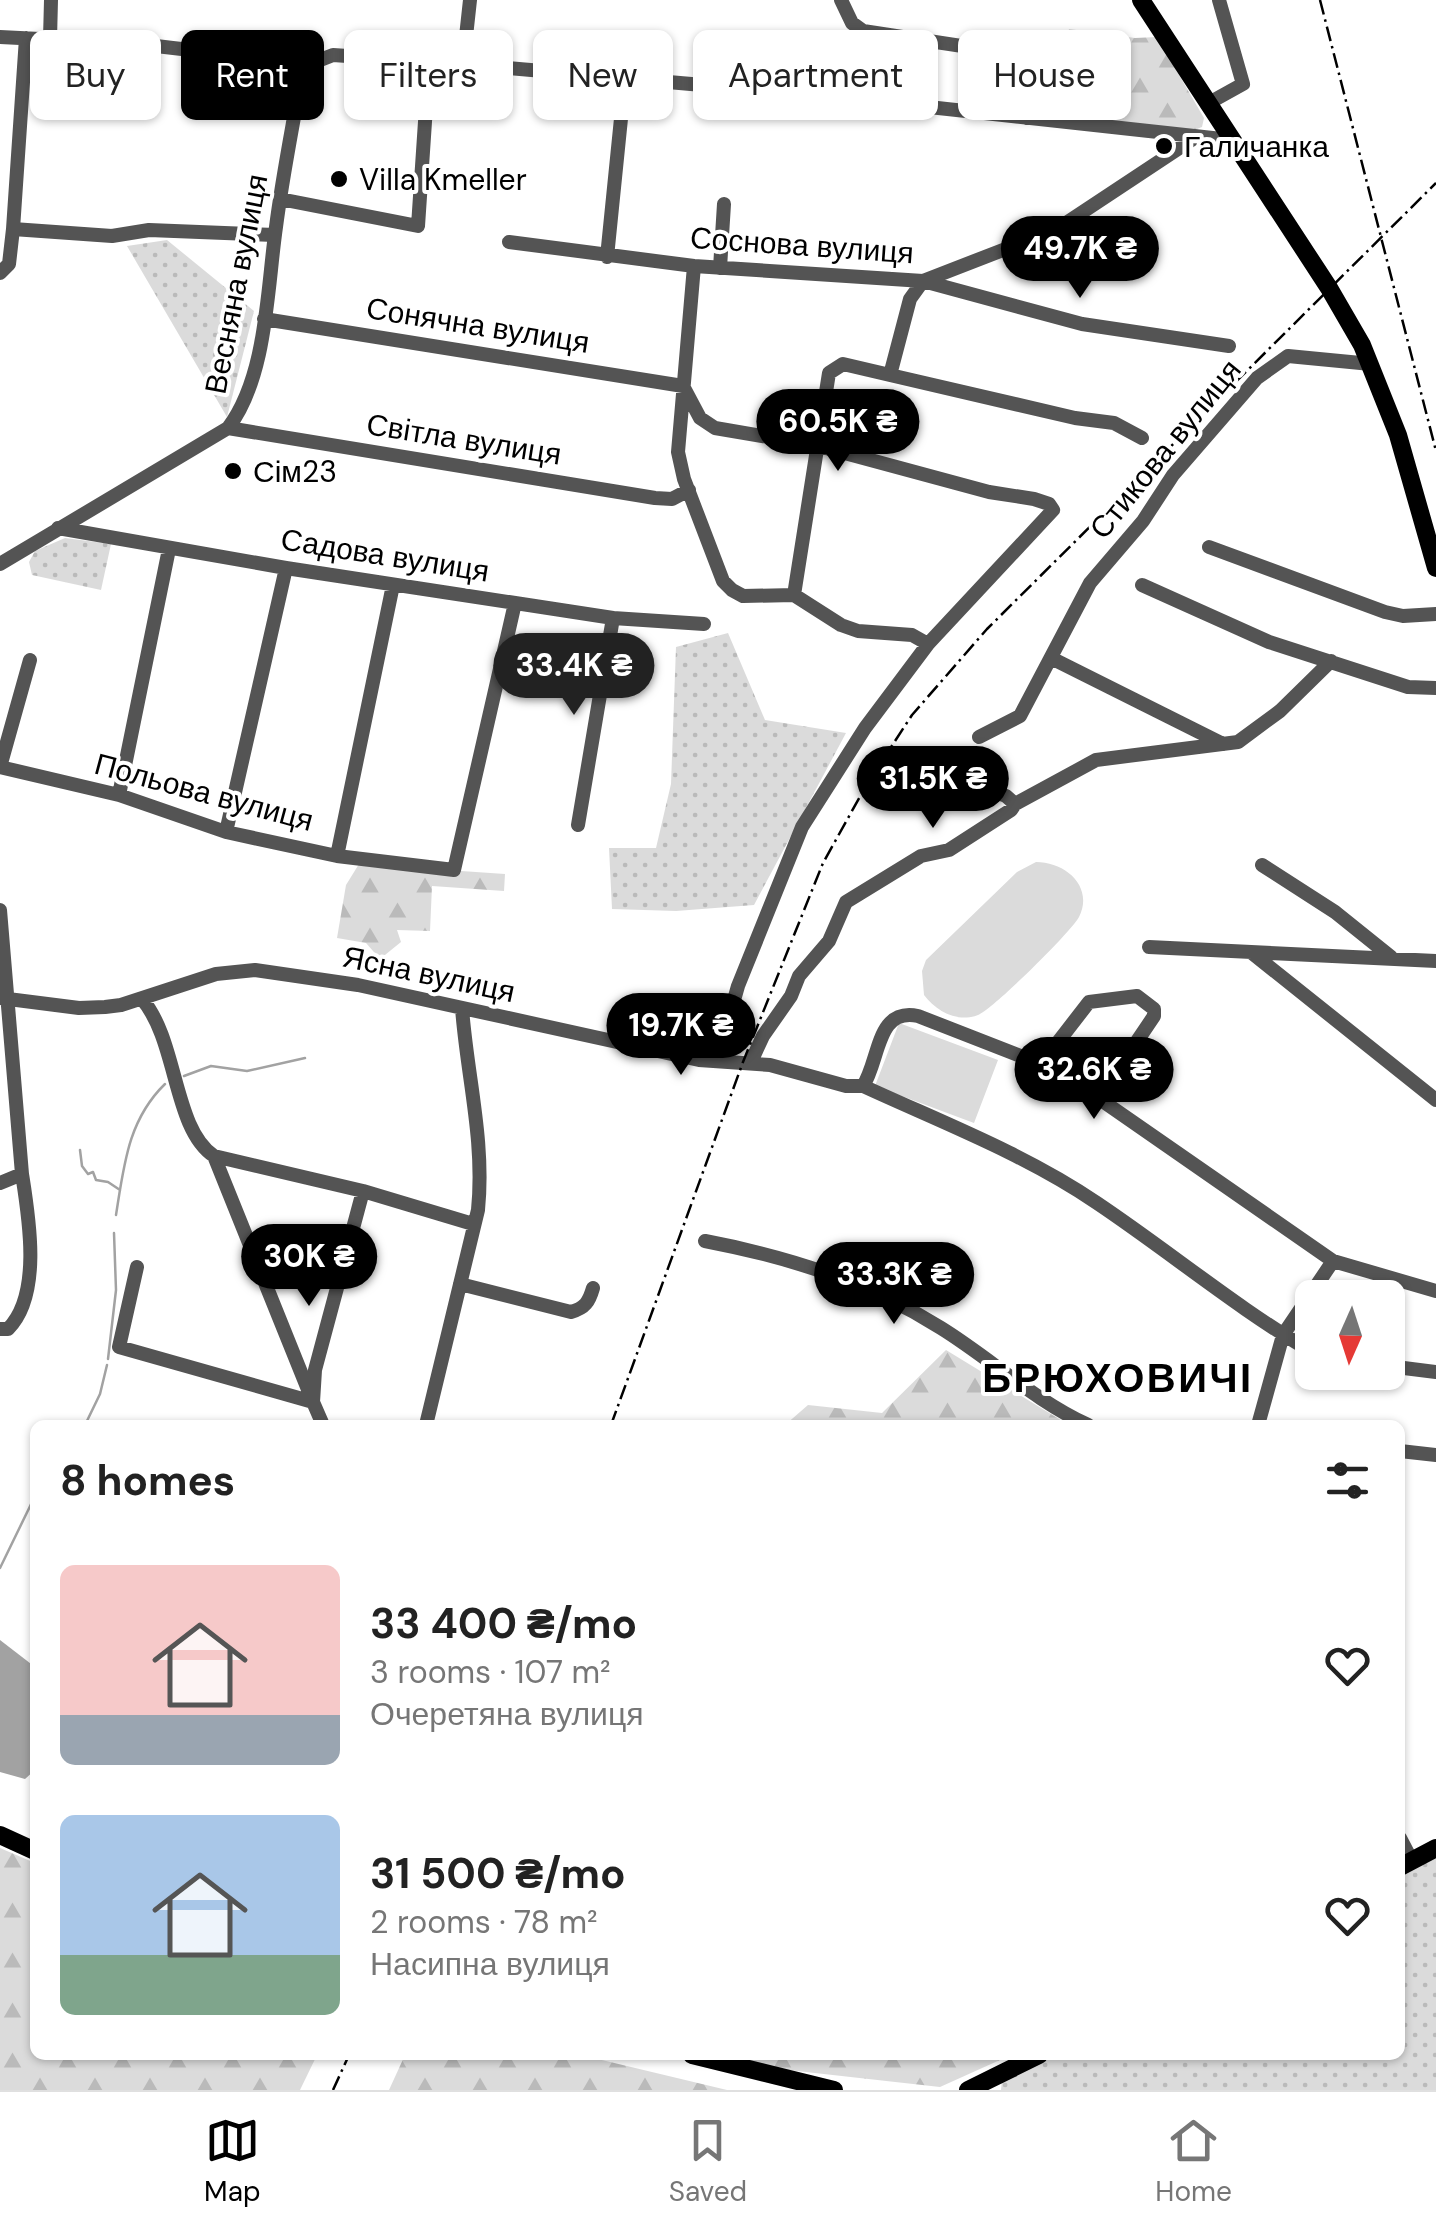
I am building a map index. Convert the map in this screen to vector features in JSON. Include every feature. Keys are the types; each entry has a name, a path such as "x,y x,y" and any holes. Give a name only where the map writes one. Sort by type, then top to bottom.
{"main road":[{"path":"1141,0 1329,288 1371,364 1398,435 1436,568"},
{"path":"0,1835 30,1849"},
{"path":"1406,1864 1436,1848"},
{"path":"712,2060 834,2090"},
{"path":"968,2090 1029,2060"}],"street":[{"path":"50,30 51,0"},
{"path":"467,30 470,0"},
{"path":"842,0 852,23 863,31 958,45"},
{"path":"1207,104 1243,84 1219,0"},
{"path":"0,37 30,38"},
{"path":"0,273 9,264 13,229 26,38"},
{"path":"673,83 958,110"},
{"name":"Весняна вулиця","path":"0,564 228,428 243,408 252,383 264,319 294,120"},
{"path":"280,199 418,226 425,120"},
{"path":"606,257 621,120"},
{"path":"1044,120 1230,140"},
{"name":"Соснова вулиця","path":"510,242 694,266 923,281 1057,229 1196,137"},
{"path":"720,268 724,204"},
{"path":"13,229 112,236 149,230 275,234"},
{"path":"694,266 678,452 722,581 744,596 794,594 858,632 912,634 928,644"},
{"path":"890,375 910,299 923,281 1082,324 1229,346"},
{"name":"Сонячна вулиця","path":"264,319 683,386"},
{"name":"Стикова вулиця","path":"979,737 1020,716 1090,583 1143,521 1173,475 1257,378 1288,356 1371,364"},
{"path":"794,594 825,386 835,367 843,364 1075,418 1114,423 1142,438"},
{"path":"683,386 700,418 715,428 816,445 990,492 1034,499 1050,504 1053,510 928,644 865,728 802,827 738,986 717,1060"},
{"name":"Світла вулиця","path":"228,428 655,498 672,498 689,490"},
{"name":"Садова вулиця","path":"58,528 168,549 612,618 704,624"},
{"path":"1209,546 1385,612 1404,616 1436,614"},
{"path":"119,795 168,549"},
{"path":"226,832 286,568"},
{"path":"337,856 393,585"},
{"path":"1142,585 1270,642 1408,687 1436,688"},
{"name":"Польова вулиця","path":"0,767 119,795 226,832 337,856 454,870 514,603"},
{"path":"578,825 612,618"},
{"path":"1053,659 1223,745"},
{"path":"0,767 30,660"},
{"path":"751,1062 763,1036 792,996 799,976 829,941 846,902 922,856 948,850 1016,804 1096,760 1238,742 1280,711 1331,662"},
{"path":"964,780 1006,796 1016,804"},
{"path":"1262,865 1336,912 1392,957"},
{"path":"0,910 4,999 28,1207 28,1297 21,1316 4,1329"},
{"path":"1149,947 1436,962"},
{"path":"1252,953 1436,1100"},
{"name":"Ясна вулиця","path":"4,999 79,1008 121,1005 216,974 256,970 358,984 685,1057 751,1062 846,1086 863,1086 1035,1165 1097,1202 1295,1342"},
{"path":"1040,1064 1089,1002 1138,996 1154,1009 1154,1016 1098,1099"},
{"path":"142,999 159,1021 174,1065 179,1096 203,1149 214,1156 363,1191 474,1224"},
{"path":"427,1420 474,1224 482,1174 478,1113 462,1008"},
{"path":"863,1086 884,1029 894,1018 906,1013 1040,1064 1098,1099 1333,1261 1436,1291"},
{"path":"214,1156 321,1420"},
{"path":"0,1183 22,1174"},
{"path":"313,1402 315,1370 363,1191"},
{"path":"705,1241 783,1257 862,1287 940,1326 1013,1379 1080,1420"},
{"path":"1259,1420 1283,1335 1333,1261"},
{"path":"138,1267 119,1347 313,1402"},
{"path":"460,1284 570,1312 582,1309 593,1288"},
{"path":"1405,1368 1436,1372"},
{"path":"1405,1451 1436,1454"}],"green space":[{"path":"1131,37 1157,37 1204,118 1202,127 1197,129 1203,137 1043,120 1131,120"},
{"path":"167,240 254,311 227,417 127,246"},
{"path":"65,538 111,544 101,590 32,575 29,562 35,551"},
{"path":"728,633 765,720 846,733 754,905 676,911 612,909 609,848 656,848 671,784 676,647"},
{"path":"1036,862 1057,866 1074,878 1083,896 1079,917 1047,953 978,1015 962,1018 935,1006 924,995 922,971 926,960 1017,872"},
{"path":"359,864 505,874 504,891 432,886 430,931 397,930 401,942 380,959 366,943 337,938 346,885"},
{"path":"899,1023 998,1060 974,1123 875,1086"},
{"path":"946,1350 1061,1420 791,1420 808,1405 882,1413"},
{"path":"0,1848 30,1861 30,2060 315,2060 300,2090 0,2090"},
{"path":"1436,1853 1436,2090 1001,2090 1002,2080 1040,2060 1405,2060 1405,1870"},
{"path":"403,2060 602,2060 727,2090 389,2090"},
{"path":"748,2060 1000,2060 940,2087 788,2070"}],"shaded area":[{"path":"0,1640 30,1663 30,1774 25,1779 0,1772"}],"waterway":[{"path":"184,1076 211,1066 247,1071 305,1058"},
{"path":"116,1215 135,1128 165,1084"},
{"path":"80,1150 82,1166 88,1174 93,1172 96,1180 120,1190"},
{"path":"108,1359 116,1290 114,1233"},
{"path":"87,1420 100,1394 107,1365"},
{"path":"0,1568 30,1506"}],"railway":[{"path":"1320,0 1436,451"},
{"path":"613,1420 743,1062 823,863 867,784 912,715 987,629 1436,183"},
{"path":"333,2090 347,2060"}],"place":[{"name":"Галичанка","path":"1164,146"},
{"name":"Villa Kmeller","path":"339,179"},
{"name":"Сім23","path":"233,471"}],"district":[{"name":"БРЮХОВИЧІ","path":"1118,1378"}]}
